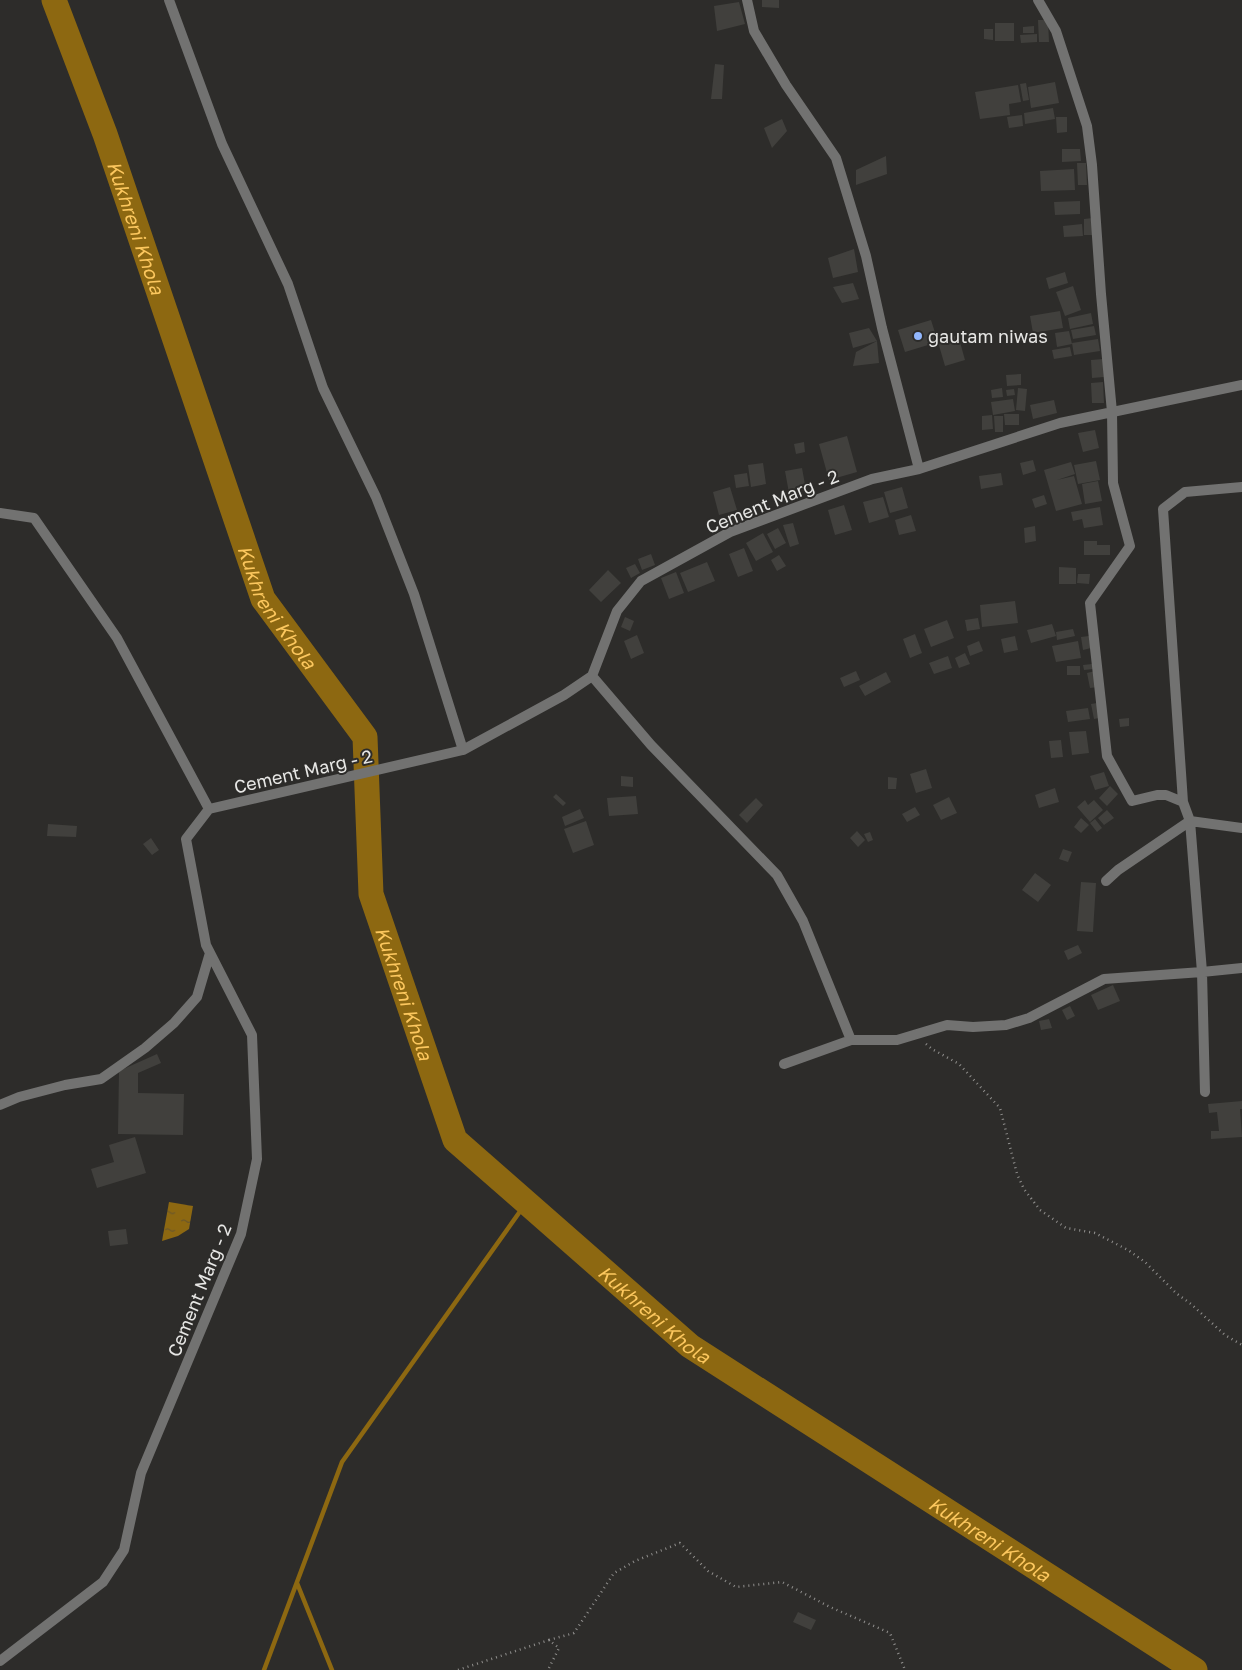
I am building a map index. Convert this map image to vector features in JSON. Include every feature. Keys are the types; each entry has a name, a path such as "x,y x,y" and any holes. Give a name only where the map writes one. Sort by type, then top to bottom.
{"street":[{"path":"169,0 222,144 288,284 323,388 376,497 414,594 463,750"},
{"path":"747,0 754,31 786,85 836,158 866,256 882,328 919,469"},
{"path":"1038,0 1056,31 1087,126 1092,165 1112,412 1113,483 1130,546 1090,603 1107,756 1132,801 1157,795 1166,795 1183,802"},
{"name":"Cement Marg - 2","path":"0,1661 104,1582 124,1550 141,1473 241,1234 257,1159 252,1035 206,945 186,839 209,808 463,750 564,695 592,676 617,611 641,581 730,532 872,479 919,469 1060,423 1242,385"},
{"path":"1205,1092 1202,972 1190,821 1183,802 1163,509 1185,492 1242,487"},
{"path":"0,513 34,518 117,638 209,808"},
{"path":"592,676 651,745 777,875 803,921 851,1040"},
{"path":"1106,882 1118,870 1190,821 1242,828"},
{"path":"0,1105 19,1096 101,1079 145,1048 174,1023 197,998 210,954"},
{"path":"784,1064 851,1040 897,1040 947,1026 1006,1026 1029,1018 1104,979 1242,968"}],"path":[{"path":"915,1035 932,1049 958,1064 1000,1108 1017,1174 1024,1188 1040,1210 1066,1228 1096,1233 1138,1256 1176,1293 1225,1335 1242,1345"},
{"path":"458,1670 574,1633 614,1573 635,1561 680,1543 708,1571 736,1587 782,1582 830,1607 890,1633 905,1670"},
{"path":"548,1640 559,1648 548,1670"}],"water":[{"path":"169,1202 193,1206 189,1229 178,1236 162,1241"}],"building":[{"path":"762,0 779,0 779,8 762,7"},
{"path":"739,2 745,24 717,31 714,6"},
{"path":"1038,20 1048,20 1049,42 1039,42"},
{"path":"995,23 1014,23 1014,41 995,41"},
{"path":"1034,26 1034,33 1023,33 1023,27"},
{"path":"984,29 993,29 993,40 984,39"},
{"path":"1037,34 1037,42 1021,43 1020,35"},
{"path":"715,64 724,65 722,99 711,99"},
{"path":"1055,82 1059,103 1031,108 1028,87"},
{"path":"1026,83 1029,100 1023,101 1020,84"},
{"path":"1018,85 1021,102 1009,104 1010,115 980,119 975,92"},
{"path":"1053,108 1055,119 1025,124 1024,113"},
{"path":"1022,115 1023,126 1009,128 1007,117"},
{"path":"1056,117 1067,117 1067,132 1057,133"},
{"path":"782,119 787,131 772,148 764,128"},
{"path":"1062,149 1080,149 1081,161 1062,162"},
{"path":"886,156 887,174 856,185 856,170"},
{"path":"1077,163 1086,163 1087,185 1078,185"},
{"path":"1074,169 1075,190 1041,191 1040,171"},
{"path":"1080,201 1080,214 1055,215 1054,202"},
{"path":"1093,218 1093,235 1084,235 1084,219"},
{"path":"1082,224 1083,236 1064,237 1063,226"},
{"path":"854,249 858,272 833,278 828,258"},
{"path":"1065,272 1068,283 1049,289 1046,278"},
{"path":"853,283 859,299 842,303 833,287"},
{"path":"1073,286 1081,310 1065,316 1056,292"},
{"path":"1060,311 1063,328 1033,333 1030,316"},
{"path":"1091,313 1093,324 1070,329 1068,318"},
{"name":"gautam niwas","path":"931,320 938,342 905,352 898,330"},
{"path":"1094,326 1096,335 1073,339 1071,330"},
{"path":"869,328 877,341 853,348 849,333"},
{"path":"1069,331 1072,344 1057,347 1055,333"},
{"path":"958,335 965,360 945,366 938,342"},
{"path":"1098,339 1100,351 1074,355 1072,343"},
{"path":"877,341 879,363 853,366 856,352"},
{"path":"1070,347 1072,356 1054,359 1052,350"},
{"path":"1103,359 1104,377 1092,378 1091,360"},
{"path":"1021,374 1021,385 1007,386 1006,375"},
{"path":"1103,382 1104,403 1092,403 1091,383"},
{"path":"1002,388 1003,397 992,398 991,390"},
{"path":"1018,388 1027,389 1025,411 1016,410"},
{"path":"1014,389 1015,395 1007,396 1006,390"},
{"path":"1013,399 1015,411 993,415 991,402"},
{"path":"1054,400 1057,413 1033,419 1030,405"},
{"path":"1004,414 1019,414 1019,425 1005,425"},
{"path":"992,415 993,429 982,430 982,416"},
{"path":"994,416 1003,416 1003,432 995,432"},
{"path":"1095,430 1099,448 1083,452 1078,433"},
{"path":"847,436 857,472 829,480 819,444"},
{"path":"804,442 805,452 796,454 794,444"},
{"path":"1033,460 1036,471 1023,475 1020,463"},
{"path":"1096,461 1100,480 1078,484 1074,465"},
{"path":"1071,462 1075,474 1057,480 1074,476 1082,504 1056,511 1044,470"},
{"path":"763,463 766,484 751,487 748,465"},
{"path":"802,468 806,490 789,493 785,471"},
{"path":"747,473 749,486 736,488 734,475"},
{"path":"1001,473 1003,485 981,489 979,476"},
{"path":"1098,481 1102,501 1085,504 1082,484"},
{"path":"730,487 737,510 719,515 713,492"},
{"path":"902,487 908,508 890,513 884,492"},
{"path":"1044,495 1047,504 1035,508 1032,499"},
{"path":"883,497 889,517 869,523 863,502"},
{"path":"844,505 852,530 835,535 828,510"},
{"path":"1100,507 1103,525 1084,528 1082,519 1073,521 1071,512"},
{"path":"911,515 916,531 899,535 895,520"},
{"path":"793,523 799,544 790,547 783,525"},
{"path":"1035,526 1036,541 1025,543 1024,528"},
{"path":"778,528 786,543 775,549 767,534"},
{"path":"763,533 773,552 756,561 746,543"},
{"path":"1084,541 1097,541 1097,545 1110,545 1110,555 1084,555"},
{"path":"744,548 753,571 738,577 729,554"},
{"path":"651,554 655,565 642,570 638,559"},
{"path":"779,555 786,566 777,571 771,560"},
{"path":"707,562 715,581 688,592 680,573"},
{"path":"635,564 640,573 631,578 626,568"},
{"path":"1059,567 1076,568 1076,584 1059,584"},
{"path":"608,570 621,583 601,602 589,590"},
{"path":"676,572 684,593 669,599 661,578"},
{"path":"1078,574 1090,574 1089,584 1077,583"},
{"path":"1015,601 1018,623 982,627 980,605"},
{"path":"625,617 634,621 630,631 621,627"},
{"path":"978,618 980,629 967,631 965,620"},
{"path":"947,620 954,638 931,647 924,629"},
{"path":"1052,624 1056,636 1031,643 1027,630"},
{"path":"1073,629 1075,636 1057,640 1056,632"},
{"path":"915,634 922,653 910,658 903,639"},
{"path":"637,635 644,653 631,659 624,641"},
{"path":"1015,636 1018,650 1004,653 1001,639"},
{"path":"1089,636 1091,648 1083,650 1081,637"},
{"path":"979,641 983,651 970,656 967,646"},
{"path":"1078,641 1081,658 1056,662 1052,646"},
{"path":"965,653 970,664 959,668 955,658"},
{"path":"948,656 952,668 934,674 929,663"},
{"path":"1092,664 1093,669 1084,670 1083,665"},
{"path":"1067,666 1080,666 1080,675 1067,675"},
{"path":"856,671 860,680 844,687 840,678"},
{"path":"1095,671 1098,687 1090,688 1087,673"},
{"path":"886,672 891,682 865,696 859,686"},
{"path":"1097,703 1099,718 1094,719 1091,704"},
{"path":"1088,708 1090,719 1068,722 1066,711"},
{"path":"1129,718 1129,726 1120,727 1119,719"},
{"path":"1086,731 1089,753 1072,755 1069,732"},
{"path":"1061,740 1063,757 1051,758 1049,741"},
{"path":"926,769 932,788 916,793 910,774"},
{"path":"1104,772 1109,786 1095,790 1090,776"},
{"path":"621,776 633,777 633,787 621,786"},
{"path":"888,777 897,778 896,789 888,789"},
{"path":"1110,786 1118,794 1107,806 1099,798"},
{"path":"1055,788 1059,802 1039,808 1035,795"},
{"path":"556,794 566,803 563,806 553,797"},
{"path":"636,796 638,814 609,816 607,798"},
{"path":"949,797 957,813 941,820 933,805"},
{"path":"756,798 763,805 747,823 739,815"},
{"path":"1085,800 1088,805 1094,800 1103,810 1090,822 1077,807"},
{"path":"915,807 920,815 907,822 902,814"},
{"path":"580,809 584,818 565,826 562,817"},
{"path":"1107,810 1114,818 1104,825 1098,818"},
{"path":"1081,818 1089,825 1081,833 1074,827"},
{"path":"1095,819 1102,828 1097,832 1090,823"},
{"path":"586,821 594,845 573,853 564,829"},
{"path":"48,824 77,826 76,837 47,836"},
{"path":"857,831 865,840 858,847 850,838"},
{"path":"870,832 873,840 868,842 864,834"},
{"path":"151,838 159,850 152,855 143,844"},
{"path":"1063,849 1072,852 1068,862 1059,859"},
{"path":"1035,873 1051,885 1038,902 1022,890"},
{"path":"1081,882 1096,883 1093,932 1077,931"},
{"path":"1078,945 1082,953 1068,960 1064,951"},
{"path":"1113,985 1120,1001 1098,1010 1091,995"},
{"path":"1070,1006 1075,1016 1067,1020 1062,1010"},
{"path":"1049,1019 1052,1028 1041,1030 1039,1021"},
{"path":"157,1054 161,1063 138,1073 138,1093 184,1094 183,1135 118,1134 119,1071"},
{"path":"1242,1101 1242,1109 1240,1109 1242,1137 1211,1139 1211,1131 1219,1131 1217,1112 1209,1113 1208,1104"},
{"path":"135,1137 146,1173 97,1188 91,1169 114,1162 109,1145"},
{"path":"126,1229 128,1244 110,1246 108,1231"},
{"path":"798,1612 816,1620 811,1630 793,1622"}],"waterway":[{"name":"Kukhreni Khola","path":"54,0 105,134 263,599 365,737 371,894 455,1140 690,1346 1195,1670"},
{"path":"264,1670 342,1462 526,1203"},
{"path":"297,1583 332,1670"}],"place":[{"name":"gautam niwas","path":"918,336"}]}
